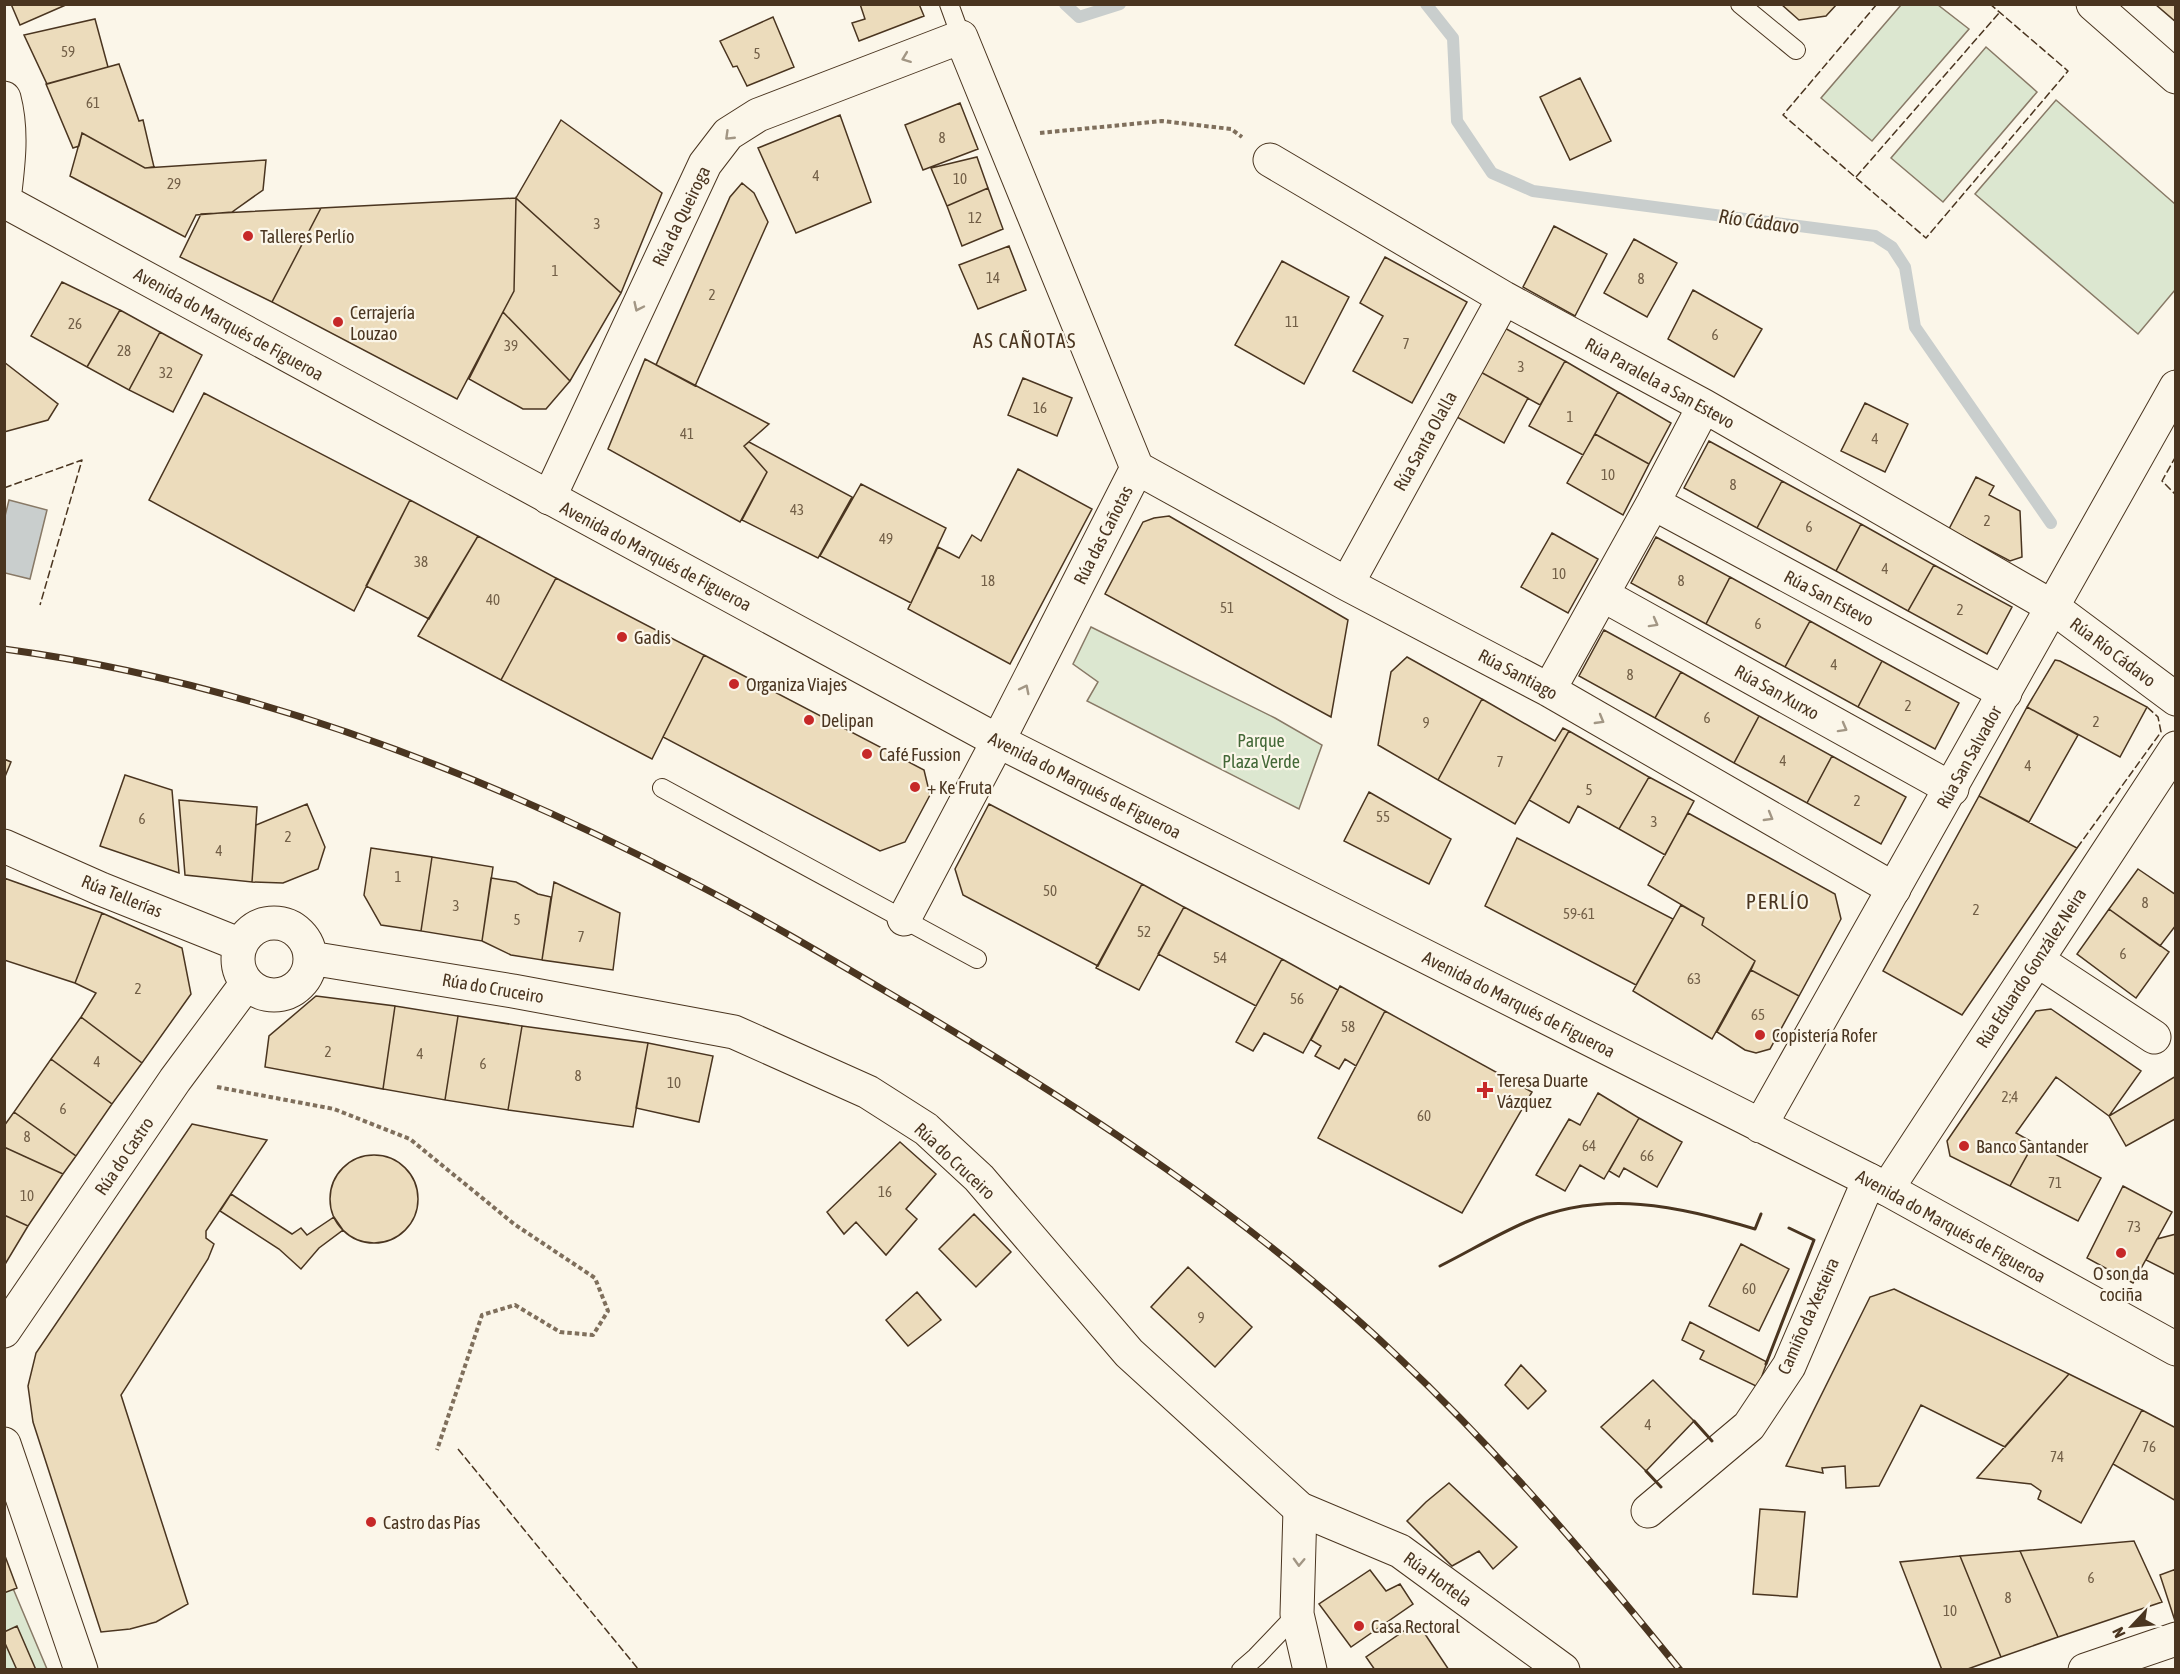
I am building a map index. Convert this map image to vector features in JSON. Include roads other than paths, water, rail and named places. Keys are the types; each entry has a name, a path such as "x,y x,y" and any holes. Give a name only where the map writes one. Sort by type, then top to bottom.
{"street":[{"path":"2093,4 2175,77"},
{"name":"Rúa das Cañotas","path":"904,920 1137,468 961,37"},
{"name":"Rúa da Queiroga","path":"549,498 705,164 728,134 758,115 961,37"},
{"path":"4,99 8,113 10,148 4,200"},
{"name":"Rúa Paralela a San Estevo","path":"1270,160 1504,298 1704,406 2051,606"},
{"name":"Avenida do Marqués de Figueroa","path":"4,200 998,741 1878,1184 2175,1349"},
{"name":"Rúa Santa Olalla","path":"1347,584 1504,298"},
{"name":"Rúa San Salvador","path":"1760,1126 1952,789 2051,606 2175,387"},
{"path":"1549,690 1603,595 1704,406"},
{"name":"Rúa Santiago","path":"1137,468 1347,584 1549,690 1894,889"},
{"name":"Rúa San Estevo","path":"1653,503 2005,693"},
{"name":"Rúa San Xurxo","path":"1603,595 1952,789"},
{"name":"Rúa Río Cádavo","path":"2051,606 2175,699"},
{"name":"Rúa Eduardo González Neira","path":"1878,1184 2037,960 2175,748"},
{"name":"Rúa Tellerías","path":"4,846 101,889 241,945"},
{"path":"269,924 284,925 300,935 307,946 309,958 304,978 291,991 279,995 267,995 247,983 241,974 238,962 241,945 247,935 257,927 269,924"},
{"name":"Rúa do Cruceiro","path":"309,958 513,991 734,1032 868,1092 926,1129 979,1178 1129,1353 1300,1509"},
{"path":"2037,960 2154,1037"},
{"name":"Rúa do Castro","path":"4,1331 175,1080 247,983"},
{"name":"Camiño da Xesteira","path":"1648,1511 1749,1426 1789,1365 1878,1184"},
{"path":"4,1444 81,1670"},
{"path":"1300,1509 1297,1614 1310,1670"},
{"name":"Rúa Hortela","path":"1300,1509 1400,1551 1563,1670"},
{"path":"2085,1670 2175,1640"}],"lane":[{"path":"949,4 961,37"},
{"path":"1740,4 1796,50"},
{"path":"662,788 977,959"},
{"path":"1241,1670 1297,1614"}],"waterway":[{"name":"Río Cádavo","path":"1065,4 1079,17 1120,4"},
{"name":"Río Cádavo","path":"1426,4 1453,38 1457,121 1492,173 1533,191 1875,236 1892,247 1905,267 1915,327 2051,523"}],"railway":[{"path":"4,649 93,664 181,683 269,707 356,735 441,767 525,802 688,880 803,943 980,1047 1166,1169 1285,1258 1342,1306 1435,1393 1509,1469 1680,1670"}],"place":[{"name":"Talleres Perlío","path":"248,236"},
{"name":"Cerrajería Louzao","path":"338,322"},
{"name":"Gadis","path":"622,637"},
{"name":"Organiza Viajes","path":"734,684"},
{"name":"Delipan","path":"809,720"},
{"name":"Café Fussion","path":"867,754"},
{"name":"+ Ke Fruta","path":"915,787"},
{"name":"Copistería Rofer","path":"1760,1035"},
{"name":"Teresa Duarte Vázquez","path":"1485,1090"},
{"name":"Banco Santander","path":"1964,1146"},
{"name":"O son da cociña","path":"2121,1253"},
{"name":"Castro das Pías","path":"371,1522"},
{"name":"Casa Rectoral","path":"1359,1626"}],"district":[{"name":"AS CAÑOTAS","path":"1025,340"},
{"name":"PERLÍO","path":"1778,901"}],"park label":[{"name":"Parque Plaza Verde","path":"1261,750"}]}
